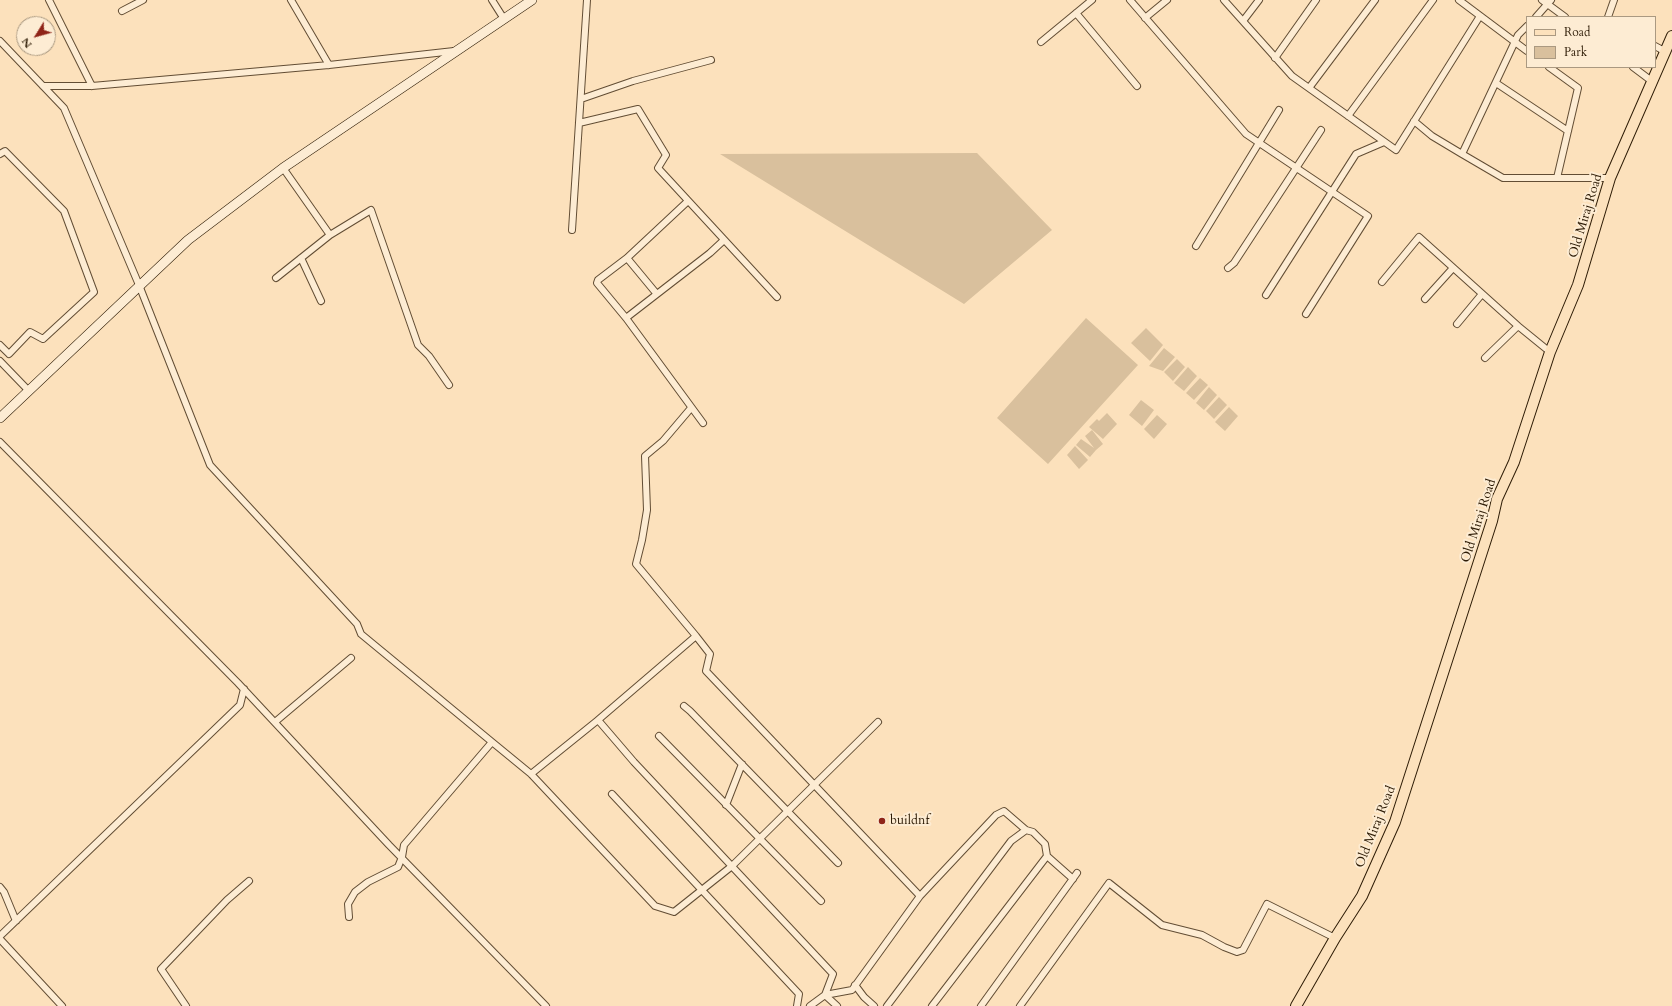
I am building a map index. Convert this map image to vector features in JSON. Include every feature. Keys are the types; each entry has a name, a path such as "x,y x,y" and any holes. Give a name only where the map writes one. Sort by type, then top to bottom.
{"main road":[{"path":"0,418 188,240 283,168 532,0"},
{"name":"Old Miraj Road","path":"1296,1006 1335,938 1362,896 1395,822 1492,521 1497,499 1514,462 1550,352 1578,285 1610,178 1672,36"}],"street":[{"path":"50,0 92,86"},
{"path":"122,11 142,0"},
{"path":"291,0 329,65"},
{"path":"492,0 504,19"},
{"path":"572,230 587,0"},
{"path":"1041,42 1092,0"},
{"path":"1130,0 1246,134 1368,216 1306,314"},
{"path":"1145,18 1168,0"},
{"path":"1224,0 1292,76 1396,150 1480,16"},
{"path":"1243,21 1259,0"},
{"path":"1275,58 1316,0"},
{"path":"1309,88 1375,0"},
{"path":"1348,116 1433,0"},
{"path":"1459,0 1526,50"},
{"path":"1542,0 1550,2 1564,16"},
{"path":"1608,16 1614,0"},
{"path":"1537,16 1550,2"},
{"path":"1076,13 1138,86"},
{"path":"1462,154 1518,35 1526,27"},
{"path":"0,41 64,108 139,285 210,465 357,624 362,634 531,774 655,906 674,912 732,866 878,722"},
{"path":"1656,47 1666,52"},
{"path":"43,86 92,86 329,65 457,51"},
{"path":"581,99 633,81 710,60"},
{"path":"1550,68 1578,88 1557,178"},
{"path":"1634,68 1653,82"},
{"path":"1496,83 1568,131"},
{"path":"579,123 638,109 666,155 658,168 777,297"},
{"path":"1196,246 1279,110"},
{"path":"1414,121 1432,136 1503,178 1610,178"},
{"path":"1228,268 1234,263 1321,130"},
{"path":"1266,295 1356,154 1384,142"},
{"path":"0,154 5,151 64,211 94,292 43,339 30,332 9,354 0,345"},
{"path":"283,168 330,235"},
{"path":"688,201 627,258 598,280 597,283 626,318 703,423"},
{"path":"276,278 330,235 371,210 418,345 429,356 449,385"},
{"path":"1382,282 1419,237 1518,326 1550,352"},
{"path":"626,318 656,293 710,253 724,240"},
{"path":"301,258 321,302"},
{"path":"627,258 656,293"},
{"path":"1426,299 1454,268"},
{"path":"1457,324 1482,294"},
{"path":"1485,358 1518,326"},
{"path":"0,361 28,390"},
{"path":"691,408 664,441 645,456 647,510 636,564 710,654 706,671 920,896"},
{"path":"0,442 275,722 389,845 546,1006"},
{"path":"531,774 598,720 696,636"},
{"path":"275,722 351,658"},
{"path":"62,1006 0,937 240,705 244,690"},
{"path":"684,706 690,710 838,863"},
{"path":"598,720 634,762 833,974 825,995"},
{"path":"659,736 821,901"},
{"path":"349,917 348,904 355,892 368,882 398,867 402,857 404,845 492,742"},
{"path":"726,804 742,764"},
{"path":"612,794 799,994 797,1006"},
{"path":"810,1006 825,995 852,990 920,896 996,815 1004,812 1026,830 1033,832 1045,844 1048,856 1073,878"},
{"path":"887,1006 1011,841 1026,830"},
{"path":"932,1006 1048,856"},
{"path":"981,1006 1077,873"},
{"path":"186,1006 161,969 227,900 249,881"},
{"path":"1020,1006 1109,883 1162,925 1202,935 1237,952 1242,950 1267,904 1335,938"},
{"path":"0,887 4,892 16,921"},
{"path":"855,985 864,997 874,1006"},
{"path":"825,995 837,1006"}],"green space":[{"path":"977,153 1052,230 964,304 720,154"},
{"path":"1086,318 1138,365 1048,464 997,418"},
{"path":"1146,328 1163,345 1150,361 1131,343"},
{"path":"1164,348 1175,357 1163,371 1149,366"},
{"path":"1177,359 1185,367 1173,381 1164,372"},
{"path":"1188,367 1197,376 1184,391 1174,383"},
{"path":"1200,378 1208,385 1194,400 1186,393"},
{"path":"1209,387 1217,395 1204,410 1196,403"},
{"path":"1219,397 1227,405 1214,419 1206,411"},
{"path":"1141,400 1154,410 1142,426 1129,415"},
{"path":"1229,407 1238,416 1225,431 1215,422"},
{"path":"1107,413 1117,424 1103,439 1089,427 1097,419 1099,421"},
{"path":"1157,415 1167,424 1154,439 1144,429"},
{"path":"1092,430 1103,444 1090,457 1076,445 1081,439 1094,448 1085,436"},
{"path":"1075,446 1088,460 1079,469 1067,455"}],"place":[{"name":"buildnf","path":"882,821"}]}
